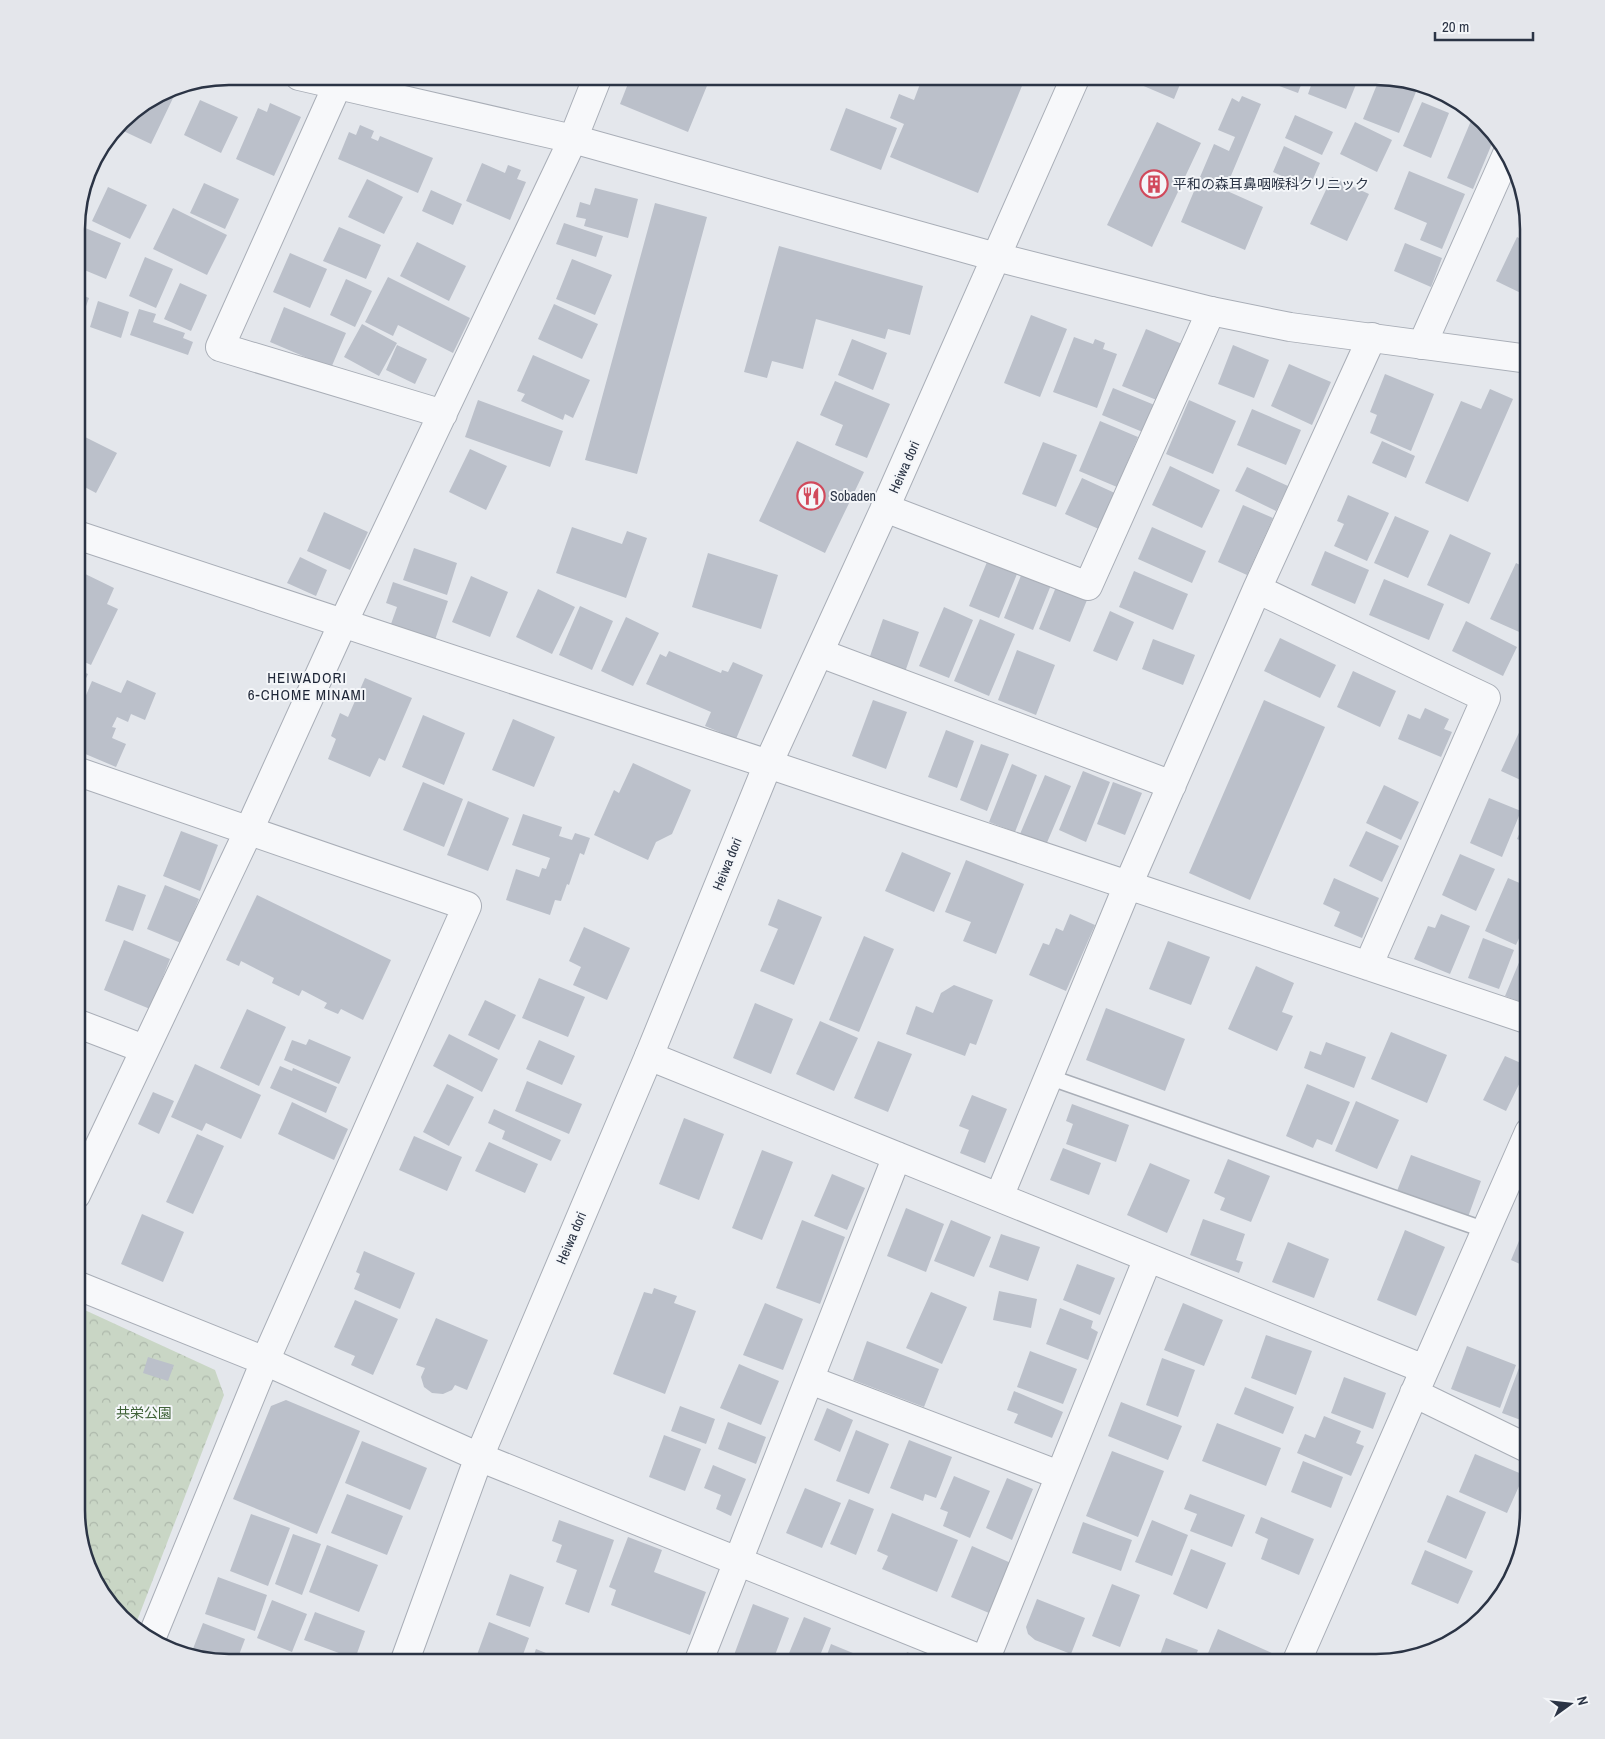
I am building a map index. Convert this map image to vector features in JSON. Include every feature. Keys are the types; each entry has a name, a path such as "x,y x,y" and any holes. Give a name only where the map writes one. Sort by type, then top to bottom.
{"street":[{"path":"334,85 574,139 996,257 1211,311 1290,326 1520,358"},
{"path":"85,1176 249,830 343,623 574,139 595,85"},
{"name":"Heiwa dori","path":"407,1654 479,1457 649,1056 768,764 886,508 1072,85"},
{"path":"338,86 220,347 443,414"},
{"path":"1422,345 1503,162"},
{"path":"886,508 1088,586 1211,311"},
{"path":"999,1197 1128,886 1257,589 1372,337"},
{"path":"85,538 768,764 1520,1017"},
{"path":"1257,589 1486,698 1368,966"},
{"path":"820,653 1172,785"},
{"path":"85,774 468,906 265,1361 154,1633"},
{"path":"85,1026 144,1049"},
{"path":"649,1056 1148,1258 1419,1381 1520,1443"},
{"path":"1300,1654 1520,1152"},
{"path":"702,1654 897,1156"},
{"path":"989,1654 1059,1475 1148,1258"},
{"path":"85,1289 265,1361 479,1457 966,1654"},
{"path":"810,1380 1059,1475"}],"lane":[{"path":"1049,1077 1485,1230"}],"green space":[{"name":"共栄公園","path":"85,1310 215,1370 224,1395 137,1621 115,1598 104,1582 93,1557 86,1529"}],"building":[{"path":"627,85 707,85 688,132 620,104"},
{"path":"920,85 1022,85 978,193 890,157 904,124 890,118 899,94 914,100"},
{"path":"1141,85 1180,85 1174,99"},
{"path":"1276,85 1301,85 1298,93"},
{"path":"1311,85 1356,85 1346,109 1308,94"},
{"path":"1377,85 1395,86 1416,91 1399,133 1363,119"},
{"path":"174,96 151,144 124,131 141,115 157,104"},
{"path":"1242,96 1261,104 1225,190 1263,207 1245,250 1181,222 1214,144 1229,151 1235,137 1218,130 1232,98 1239,102"},
{"path":"200,100 238,117 221,153 184,135"},
{"path":"1422,102 1449,113 1431,158 1403,146"},
{"path":"270,103 301,117 274,176 236,159 258,108 267,112"},
{"path":"846,108 897,128 881,170 830,150"},
{"path":"1295,115 1333,132 1322,155 1285,138"},
{"path":"1471,121 1492,144 1473,189 1447,178"},
{"name":"平和の森耳鼻咽喉科クリニック","path":"1157,122 1201,143 1152,247 1107,225"},
{"path":"1355,122 1392,140 1377,172 1340,154"},
{"path":"360,125 374,131 371,138 378,141 380,136 433,158 418,193 338,159 349,132 356,135"},
{"path":"1284,146 1320,163 1309,188 1273,172"},
{"path":"482,163 505,173 508,165 521,170 517,179 526,182 510,220 466,201"},
{"path":"1409,171 1465,194 1442,249 1420,240 1427,223 1394,209"},
{"path":"1332,177 1369,194 1347,241 1310,224"},
{"path":"367,179 403,197 384,234 348,217"},
{"path":"204,183 239,199 225,229 190,213"},
{"path":"108,187 147,205 130,239 92,221"},
{"path":"595,188 638,199 628,238 584,226 586,219 576,217 580,202 590,205"},
{"path":"431,190 462,204 453,225 422,211"},
{"path":"655,203 707,217 637,474 585,460"},
{"path":"173,208 227,235 207,275 153,249"},
{"path":"564,223 603,236 596,257 556,244"},
{"path":"339,227 381,245 366,279 323,261"},
{"path":"85,228 121,243 106,279 85,270"},
{"path":"1517,237 1520,238 1520,293 1496,281"},
{"path":"417,242 466,266 449,301 400,276"},
{"path":"1405,243 1442,258 1431,287 1394,271"},
{"path":"779,246 923,286 910,335 888,329 885,339 816,319 803,369 772,361 767,378 744,372"},
{"path":"290,253 327,269 310,308 273,292"},
{"path":"145,257 173,269 156,308 129,296"},
{"path":"572,259 612,275 595,315 556,299"},
{"path":"388,277 470,318 453,353 398,325 393,336 365,322"},
{"path":"346,279 372,291 355,327 330,315"},
{"path":"180,283 207,295 191,331 164,319"},
{"path":"85,296 89,298 85,309"},
{"path":"98,301 129,312 121,338 90,327"},
{"path":"554,304 598,324 582,359 538,339"},
{"path":"284,307 346,333 331,368 270,342"},
{"path":"139,309 156,314 153,322 185,333 183,338 193,342 188,355 130,335"},
{"path":"1031,315 1067,329 1040,397 1004,383"},
{"path":"362,324 397,343 379,376 344,357"},
{"path":"1146,329 1187,346 1164,403 1122,386"},
{"path":"1074,337 1093,344 1095,339 1105,343 1103,349 1117,354 1097,408 1053,392"},
{"path":"852,339 887,353 873,390 838,375"},
{"path":"397,345 427,359 415,384 386,370"},
{"path":"1233,345 1269,360 1254,398 1218,384"},
{"path":"533,355 590,380 573,418 565,414 563,420 521,401 525,394 517,391"},
{"path":"1289,364 1331,382 1312,425 1271,406"},
{"path":"1385,374 1434,394 1411,451 1370,433 1377,415 1370,412"},
{"path":"835,381 890,404 867,458 835,445 843,425 820,415"},
{"path":"1113,388 1157,406 1145,433 1102,415"},
{"path":"1490,389 1513,399 1468,502 1425,483 1461,401 1481,409"},
{"path":"478,400 563,431 550,467 465,437"},
{"path":"1189,400 1236,421 1213,474 1166,454"},
{"path":"1252,409 1301,430 1286,465 1237,445"},
{"path":"1100,421 1138,437 1117,487 1079,471"},
{"path":"85,437 117,453 96,493 85,487"},
{"name":"Sobaden","path":"797,441 864,472 825,553 759,521"},
{"path":"1382,441 1415,456 1406,478 1372,463"},
{"path":"1043,442 1077,455 1056,507 1022,494"},
{"path":"470,449 507,466 486,510 449,492"},
{"path":"1170,466 1220,490 1202,528 1152,505"},
{"path":"1247,467 1288,486 1276,511 1235,491"},
{"path":"1082,478 1117,494 1101,530 1065,514"},
{"path":"1348,495 1389,513 1367,561 1334,546 1344,524 1337,521"},
{"path":"1243,505 1273,518 1247,575 1218,562"},
{"path":"324,512 368,532 350,570 307,551"},
{"path":"1395,516 1429,531 1408,578 1374,563"},
{"path":"572,527 622,544 627,531 647,538 626,598 556,573"},
{"path":"1152,527 1206,551 1192,583 1138,559"},
{"path":"1450,534 1491,553 1469,604 1427,585"},
{"path":"414,548 457,563 447,595 403,580"},
{"path":"1325,551 1369,570 1355,604 1311,585"},
{"path":"708,553 778,575 761,629 692,607"},
{"path":"300,557 327,570 316,596 287,583"},
{"path":"987,562 1017,574 999,618 969,606"},
{"path":"1516,563 1520,565 1520,632 1490,619"},
{"path":"1134,571 1188,594 1173,630 1119,607"},
{"path":"1022,573 1051,585 1033,630 1004,618"},
{"path":"85,574 114,588 107,604 118,609 91,665 85,662"},
{"path":"471,576 508,592 490,637 452,622"},
{"path":"1384,579 1444,604 1429,640 1369,615"},
{"path":"393,582 448,601 435,640 391,624 397,607 386,603"},
{"path":"1056,587 1087,600 1070,642 1039,629"},
{"path":"538,589 575,607 552,654 516,637"},
{"path":"580,606 613,621 592,670 559,655"},
{"path":"944,607 973,620 949,678 919,666"},
{"path":"1110,611 1134,622 1117,661 1093,651"},
{"path":"626,617 659,633 633,686 601,671"},
{"path":"883,619 919,632 905,672 869,659"},
{"path":"980,619 1015,634 989,696 954,681"},
{"path":"1466,621 1517,647 1503,676 1452,651"},
{"path":"1280,638 1336,665 1320,698 1264,671"},
{"path":"1153,639 1195,655 1183,685 1142,669"},
{"path":"1017,650 1055,665 1036,715 998,700"},
{"path":"669,651 721,673 722,670 728,672 733,662 763,675 736,739 705,726 711,712 646,684 660,654 666,657"},
{"path":"1353,671 1396,691 1380,727 1337,707"},
{"path":"365,678 412,698 385,761 379,758 370,777 328,759 336,739 331,736 340,713 348,717"},
{"path":"127,680 156,693 145,720 131,714 128,722 117,717 112,727 116,728 112,738 126,744 116,767 85,754 85,698 92,681 121,693"},
{"path":"873,700 907,712 886,769 852,756"},
{"path":"1264,700 1325,727 1250,900 1189,873"},
{"path":"1425,708 1449,719 1444,729 1452,732 1441,757 1398,739 1408,714 1420,719"},
{"path":"423,715 465,733 444,785 402,767"},
{"path":"513,719 555,737 534,787 492,770"},
{"path":"946,730 974,741 957,788 928,777"},
{"path":"1520,730 1520,780 1501,771"},
{"path":"981,744 1009,754 987,811 960,800"},
{"path":"633,763 691,790 672,834 656,842 648,860 594,835 614,790 619,793"},
{"path":"1012,764 1037,775 1015,832 989,822"},
{"path":"1083,771 1110,782 1086,842 1059,830"},
{"path":"1045,775 1071,786 1046,845 1020,834"},
{"path":"423,782 463,799 444,847 403,830"},
{"path":"1113,782 1142,793 1125,835 1097,824"},
{"path":"1384,785 1419,802 1401,840 1366,823"},
{"path":"1489,798 1520,811 1502,857 1470,843"},
{"path":"468,801 509,818 488,871 447,855"},
{"path":"523,814 562,827 559,836 572,840 575,833 590,838 584,855 580,853 569,885 567,884 561,901 555,900 550,915 506,900 516,869 539,877 542,868 546,869 550,858 512,845"},
{"path":"181,831 218,845 200,891 163,876"},
{"path":"1366,831 1399,846 1382,882 1349,866"},
{"path":"902,852 951,873 934,912 885,891"},
{"path":"1460,854 1495,869 1476,911 1442,895"},
{"path":"966,860 1024,884 996,954 963,941 971,922 945,912"},
{"path":"1334,878 1379,898 1362,938 1334,926 1340,912 1323,904"},
{"path":"1508,878 1520,883 1520,936 1516,945 1485,931"},
{"path":"118,885 146,895 133,931 105,921"},
{"path":"165,885 199,899 181,943 147,929"},
{"path":"257,895 391,960 363,1020 341,1009 338,1014 324,1008 327,1003 302,990 299,996 272,983 274,978 241,961 239,966 226,960"},
{"path":"778,899 822,917 794,985 760,971 778,929 768,925"},
{"path":"1070,914 1095,925 1066,991 1029,975 1043,943 1049,945 1056,928 1063,931"},
{"path":"1441,914 1470,926 1450,974 1414,959 1428,926 1435,928"},
{"path":"584,927 630,948 607,1000 573,985 581,967 569,961"},
{"path":"864,936 894,949 859,1032 829,1020"},
{"path":"1483,938 1514,950 1499,989 1468,978"},
{"path":"124,940 170,959 150,1009 104,990"},
{"path":"1168,941 1210,957 1191,1005 1149,989"},
{"path":"1520,960 1520,1002 1505,996"},
{"path":"1256,966 1294,983 1282,1012 1293,1016 1277,1051 1228,1029"},
{"path":"539,978 585,997 568,1037 522,1018"},
{"path":"954,985 993,1000 976,1045 970,1043 965,1056 906,1034 916,1006 933,1013 941,993"},
{"path":"485,1000 516,1015 499,1050 468,1035"},
{"path":"755,1003 793,1019 771,1074 733,1058"},
{"path":"1106,1008 1185,1039 1165,1091 1086,1060"},
{"path":"247,1009 286,1027 259,1086 220,1068"},
{"path":"820,1021 858,1038 834,1091 796,1074"},
{"path":"1391,1032 1447,1055 1427,1103 1371,1079"},
{"path":"449,1034 498,1059 482,1092 433,1066"},
{"path":"309,1039 351,1057 339,1084 284,1060 292,1040 306,1045"},
{"path":"539,1040 575,1056 562,1085 526,1069"},
{"path":"878,1041 912,1054 888,1112 854,1098"},
{"path":"1326,1042 1366,1057 1354,1088 1304,1068 1310,1051 1321,1055"},
{"path":"1505,1056 1520,1063 1520,1082 1506,1111 1483,1100"},
{"path":"195,1064 261,1095 241,1139 206,1123 202,1131 171,1117"},
{"path":"280,1066 292,1071 293,1068 337,1087 326,1113 270,1088"},
{"path":"527,1081 582,1104 569,1134 515,1111"},
{"path":"447,1084 474,1097 449,1146 423,1132"},
{"path":"1307,1084 1350,1102 1332,1145 1317,1139 1313,1148 1286,1136"},
{"path":"153,1092 174,1101 159,1134 138,1124"},
{"path":"972,1095 1007,1109 985,1163 960,1153 969,1130 959,1126"},
{"path":"1356,1101 1399,1120 1377,1169 1335,1151"},
{"path":"292,1102 348,1129 334,1160 278,1134"},
{"path":"1072,1104 1129,1125 1116,1162 1066,1144 1073,1124 1066,1121"},
{"path":"494,1109 561,1140 551,1161 502,1139 505,1131 488,1123"},
{"path":"684,1118 724,1134 699,1200 659,1184"},
{"path":"197,1134 224,1146 193,1214 166,1202"},
{"path":"414,1136 462,1157 447,1191 399,1170"},
{"path":"489,1142 538,1164 525,1193 475,1171"},
{"path":"1063,1148 1101,1163 1089,1195 1050,1180"},
{"path":"762,1150 793,1162 762,1240 732,1228"},
{"path":"1411,1155 1481,1181 1468,1217 1397,1191"},
{"path":"1228,1159 1270,1176 1251,1222 1220,1210 1225,1198 1214,1193"},
{"path":"1150,1163 1190,1180 1167,1233 1127,1215"},
{"path":"832,1174 865,1188 847,1230 814,1216"},
{"path":"906,1208 944,1224 926,1272 887,1256"},
{"path":"142,1214 184,1232 163,1282 121,1264"},
{"path":"1203,1219 1245,1234 1236,1260 1243,1262 1239,1273 1190,1255"},
{"path":"802,1220 845,1237 820,1304 776,1288"},
{"path":"951,1220 991,1237 974,1277 934,1261"},
{"path":"1405,1230 1445,1247 1416,1316 1377,1300"},
{"path":"1001,1234 1040,1247 1028,1281 989,1267"},
{"path":"1520,1238 1520,1264 1511,1260"},
{"path":"1288,1242 1329,1259 1314,1298 1272,1282"},
{"path":"364,1251 415,1273 400,1309 354,1289 360,1274 356,1272"},
{"path":"1077,1264 1115,1278 1100,1315 1063,1300"},
{"path":"654,1288 677,1296 674,1303 696,1311 665,1394 613,1374 644,1292 652,1294"},
{"path":"999,1291 1037,1299 1031,1328 993,1320"},
{"path":"931,1292 967,1307 942,1364 906,1348"},
{"path":"355,1300 398,1319 373,1375 351,1365 355,1356 334,1347"},
{"path":"765,1303 803,1319 783,1370 743,1355"},
{"path":"1183,1303 1223,1320 1204,1366 1164,1350"},
{"path":"1060,1308 1093,1321 1091,1328 1098,1332 1088,1360 1046,1344"},
{"path":"436,1318 488,1340 467,1390 455,1385 452,1390 443,1394 432,1393 424,1387 421,1377 425,1368 416,1365"},
{"path":"1266,1335 1312,1351 1296,1395 1251,1378"},
{"path":"867,1341 939,1369 924,1407 853,1380"},
{"path":"1467,1346 1516,1365 1500,1408 1451,1389"},
{"path":"1030,1351 1077,1369 1063,1404 1017,1387"},
{"path":"148,1357 174,1365 168,1381 143,1373"},
{"path":"1162,1358 1195,1370 1178,1417 1146,1405"},
{"path":"739,1364 779,1381 761,1425 720,1408"},
{"path":"1520,1365 1520,1420 1502,1413"},
{"path":"1344,1377 1386,1393 1373,1429 1331,1413"},
{"path":"1245,1387 1294,1407 1283,1434 1234,1414"},
{"path":"1014,1391 1063,1412 1052,1438 1014,1423 1018,1414 1007,1410"},
{"path":"286,1400 360,1431 317,1534 233,1499 271,1406"},
{"path":"1121,1402 1182,1426 1168,1460 1108,1436"},
{"path":"680,1406 715,1419 706,1444 671,1431"},
{"path":"827,1408 853,1420 840,1452 814,1440"},
{"path":"1324,1416 1361,1431 1356,1443 1364,1446 1351,1476 1297,1453 1305,1434 1315,1438"},
{"path":"728,1422 766,1437 756,1464 718,1449"},
{"path":"1217,1423 1281,1448 1266,1486 1202,1461"},
{"path":"856,1430 889,1444 869,1494 836,1481"},
{"path":"664,1435 701,1449 685,1491 649,1477"},
{"path":"909,1440 952,1457 936,1498 925,1494 923,1501 890,1488"},
{"path":"362,1441 427,1468 410,1510 345,1483"},
{"path":"1112,1451 1164,1471 1138,1537 1086,1516"},
{"path":"1475,1454 1520,1473 1520,1484 1507,1513 1459,1492"},
{"path":"1303,1461 1343,1477 1331,1508 1291,1492"},
{"path":"713,1465 746,1479 731,1516 716,1509 721,1495 704,1488"},
{"path":"954,1476 990,1491 970,1538 943,1526 948,1512 940,1509"},
{"path":"1007,1478 1033,1489 1012,1540 986,1528"},
{"path":"805,1488 841,1503 822,1548 786,1533"},
{"path":"347,1494 403,1516 387,1555 331,1533"},
{"path":"1190,1494 1245,1515 1232,1547 1190,1531 1197,1514 1184,1509"},
{"path":"1447,1495 1486,1512 1466,1559 1427,1542"},
{"path":"849,1499 874,1509 856,1555 830,1544"},
{"path":"892,1513 958,1540 937,1592 882,1569 888,1556 877,1551"},
{"path":"251,1514 290,1528 268,1586 230,1571"},
{"path":"1261,1517 1314,1539 1299,1575 1261,1559 1268,1539 1255,1533"},
{"path":"559,1520 614,1540 589,1613 565,1604 577,1570 556,1562 562,1545 552,1541"},
{"path":"1152,1520 1188,1535 1172,1576 1135,1562"},
{"path":"1083,1522 1132,1540 1121,1571 1072,1553"},
{"path":"293,1534 321,1544 302,1595 275,1584"},
{"path":"628,1537 662,1550 654,1572 706,1592 690,1635 611,1605 616,1590 609,1587"},
{"path":"327,1545 378,1565 359,1612 309,1592"},
{"path":"972,1546 1011,1563 989,1613 951,1597"},
{"path":"1191,1549 1226,1563 1207,1609 1173,1594"},
{"path":"1425,1550 1473,1571 1458,1604 1411,1584"},
{"path":"510,1574 544,1587 530,1627 496,1615"},
{"path":"218,1577 267,1595 255,1631 205,1614"},
{"path":"1112,1584 1140,1595 1120,1647 1092,1636"},
{"path":"1037,1599 1085,1618 1071,1654 1035,1640 1028,1634 1026,1627"},
{"path":"272,1600 307,1614 292,1652 257,1638"},
{"path":"753,1604 789,1618 775,1654 734,1654"},
{"path":"315,1612 365,1631 357,1654 342,1654 304,1640"},
{"path":"804,1617 831,1628 821,1654 789,1654"},
{"path":"489,1622 529,1638 523,1654 477,1654"},
{"path":"203,1623 245,1639 239,1654 210,1653 193,1649"},
{"path":"1218,1629 1274,1654 1208,1654"},
{"path":"1166,1638 1198,1650 1196,1654 1160,1654"},
{"path":"831,1644 855,1654 827,1654"},
{"path":"536,1649 548,1654 534,1654"}],"place":[{"name":"平和の森耳鼻咽喉科クリニック","path":"1154,184"},
{"name":"Sobaden","path":"811,496"}],"district":[{"name":"HEIWADORI 6-CHOME MINAMI","path":"307,686"}]}
